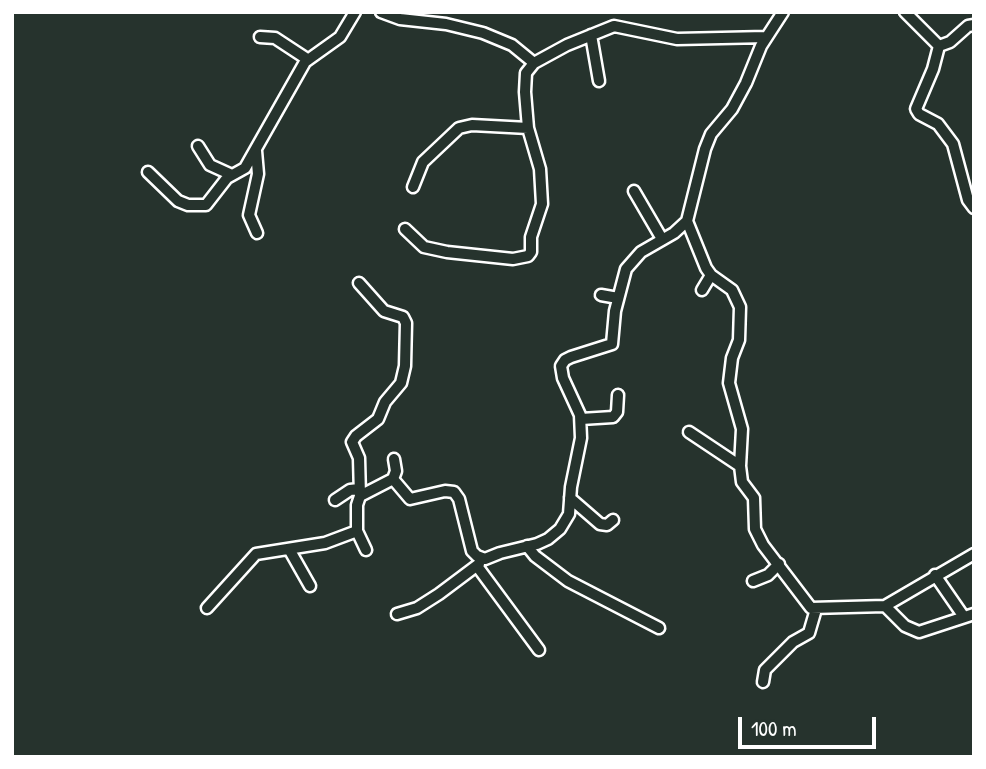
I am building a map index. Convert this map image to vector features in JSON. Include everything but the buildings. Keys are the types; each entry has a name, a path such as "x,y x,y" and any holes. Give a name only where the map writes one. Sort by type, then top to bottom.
{"street":[{"path":"148,172 178,201 206,205 227,178 243,171 307,59 340,37 355,12"},
{"path":"381,12 400,19 446,24 483,33 512,45 534,63"},
{"path":"397,614 417,608 481,563 548,539 560,529 569,514 581,438 576,404 563,378 561,366 571,357 612,344 618,298 628,264 641,252 683,227 687,221 711,134 732,109 766,37 783,12"},
{"path":"905,12 939,46"},
{"path":"939,46 950,42 968,26 974,25"},
{"path":"405,229 424,247 513,259 531,253 531,237 542,204 542,181 528,128 524,79 534,63 609,27 620,26 657,37 677,39 766,37"},
{"path":"591,35 599,81"},
{"path":"260,37 275,38 307,59"},
{"path":"939,46 933,69 916,109 919,114 938,124 953,144 968,200 974,208"},
{"path":"413,187 423,162 459,128 472,125 528,128"},
{"path":"198,146 210,164 232,175"},
{"path":"256,151 258,174 249,215 257,233"},
{"path":"634,191 662,239"},
{"path":"687,221 711,275 732,290 740,307 741,325 729,383 742,429 742,482 754,498 756,535 808,605 816,609 834,606 885,606 974,554"},
{"path":"702,290 711,275"},
{"path":"359,283 384,311 403,317 407,323 405,366 401,383 385,402 378,419 352,442 359,458 357,531 366,550"},
{"path":"601,295 618,298"},
{"path":"580,419 614,417 618,395"},
{"path":"689,432 740,466"},
{"path":"335,500 350,490 359,493 393,479 396,471 394,459"},
{"path":"393,479 410,499 445,491 454,492 472,551 539,650"},
{"path":"570,498 600,524 607,525 612,520"},
{"path":"207,608 256,554 325,543 357,531"},
{"path":"527,546 535,556 568,581 659,628"},
{"path":"289,549 310,586"},
{"path":"754,581 773,572 779,564"},
{"path":"885,606 905,626 919,632 969,616 935,575"},
{"path":"764,682 765,670 793,642 809,633 816,609"}]}
